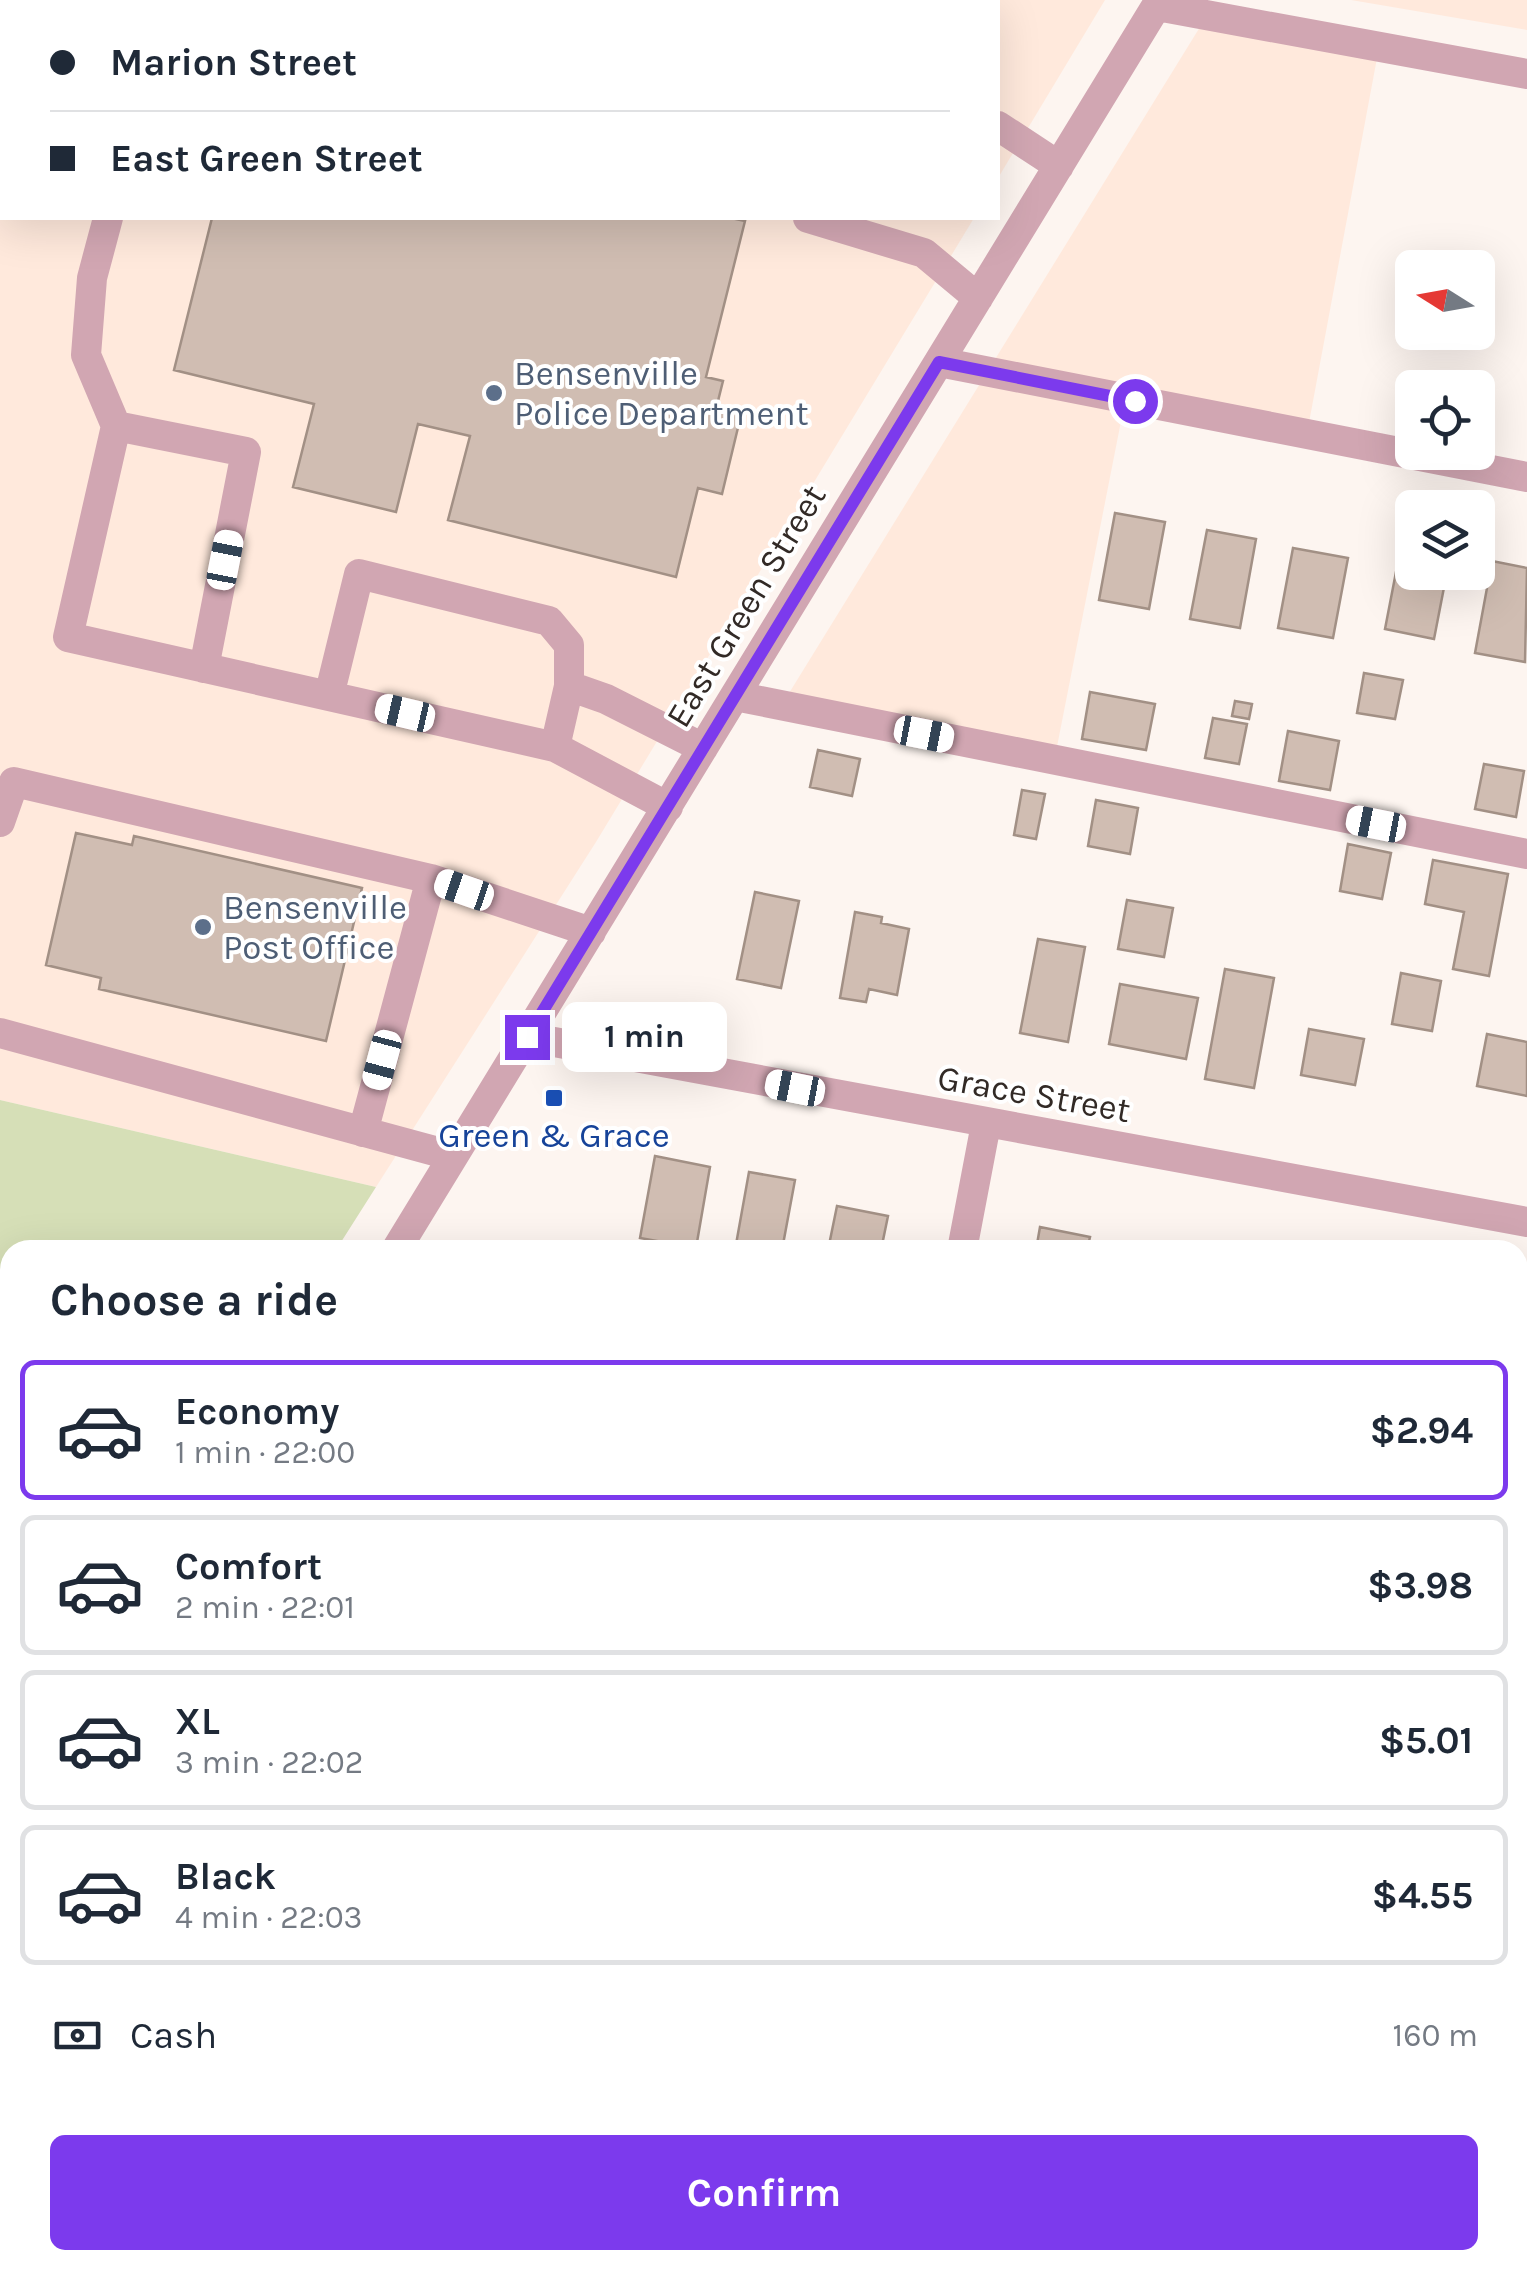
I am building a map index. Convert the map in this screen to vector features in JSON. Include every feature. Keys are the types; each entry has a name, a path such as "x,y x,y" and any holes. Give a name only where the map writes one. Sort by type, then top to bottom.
{"street":[{"path":"1158,3 1527,74"},
{"name":"East Green Street","path":"402,1240 1158,3"},
{"path":"1000,127 1059,166"},
{"path":"107,220 92,278 86,355 116,426 68,637 555,747 668,806"},
{"path":"815,220 924,253 978,298"},
{"path":"939,362 1527,478"},
{"path":"116,426 246,452 204,668"},
{"path":"330,696 359,574 549,622 570,645 569,686 555,747"},
{"path":"569,686 606,698 703,748"},
{"path":"736,696 1527,854"},
{"path":"0,822 14,782 432,879 592,932"},
{"path":"363,1132 432,879"},
{"path":"0,1033 454,1156"},
{"name":"Grace Street","path":"527,1037 1527,1222"},
{"path":"964,1240 986,1124"}],"shaded area":[{"path":"1000,0 1105,0 1000,175"},
{"path":"1351,0 1527,0 1527,30"},
{"path":"1200,27 1377,58 1305,444 1124,406 1053,767 778,711"},
{"path":"0,220 973,220 596,842 376,1187 0,1100"}],"green space":[{"path":"0,1100 376,1187 342,1240 0,1240"}],"building":[{"name":"Bensenville Police Department","path":"212,220 745,221 706,377 723,381 717,405 742,411 722,494 698,488 676,577 448,520 470,436 418,424 396,512 293,487 314,404 174,370"},
{"path":"1115,513 1165,522 1149,609 1099,600"},
{"path":"1207,530 1256,539 1240,628 1190,619"},
{"path":"1293,548 1348,558 1333,638 1278,628"},
{"path":"1495,562 1527,568 1525,662 1475,653 1487,590 1495,590"},
{"path":"1395,577 1395,590 1444,590 1434,639 1385,629"},
{"path":"1364,673 1403,680 1395,719 1357,713"},
{"path":"1090,692 1155,704 1146,750 1082,739"},
{"path":"1235,701 1252,704 1249,719 1232,716"},
{"path":"1213,718 1247,724 1239,764 1205,758"},
{"path":"1288,731 1339,741 1330,790 1279,781"},
{"path":"818,750 860,759 852,796 810,787"},
{"path":"1484,764 1524,771 1516,817 1475,809"},
{"path":"1022,790 1045,794 1036,839 1014,835"},
{"path":"1096,800 1138,808 1130,854 1088,846"},
{"name":"Bensenville Post Office","path":"76,833 132,845 134,836 362,888 326,1041 99,989 101,978 46,965"},
{"path":"1348,844 1391,853 1382,899 1340,891"},
{"path":"1433,860 1508,874 1489,976 1453,969 1464,912 1425,904"},
{"path":"755,892 799,901 781,988 737,979"},
{"path":"1127,900 1173,908 1164,957 1118,949"},
{"path":"855,912 882,917 881,923 909,929 897,995 869,989 866,1002 840,998"},
{"path":"1038,939 1085,947 1068,1042 1020,1033"},
{"path":"1225,969 1274,978 1254,1088 1205,1079"},
{"path":"1401,973 1441,981 1432,1031 1392,1024"},
{"path":"1120,984 1198,998 1186,1059 1109,1044"},
{"path":"1309,1029 1364,1039 1355,1085 1301,1075"},
{"path":"1487,1034 1527,1042 1527,1096 1477,1086"},
{"path":"655,1156 710,1167 697,1240 640,1238"},
{"path":"749,1172 795,1180 784,1240 737,1240"},
{"path":"837,1206 888,1216 883,1240 830,1240"},
{"path":"1040,1227 1090,1237 1089,1240 1038,1240"}],"place":[{"name":"Bensenville Police Department","path":"494,393"},
{"name":"Bensenville Post Office","path":"203,927"},
{"name":"Green & Grace","path":"554,1098"}],"route":[{"path":"527,1037 939,362 1135,401"}]}
